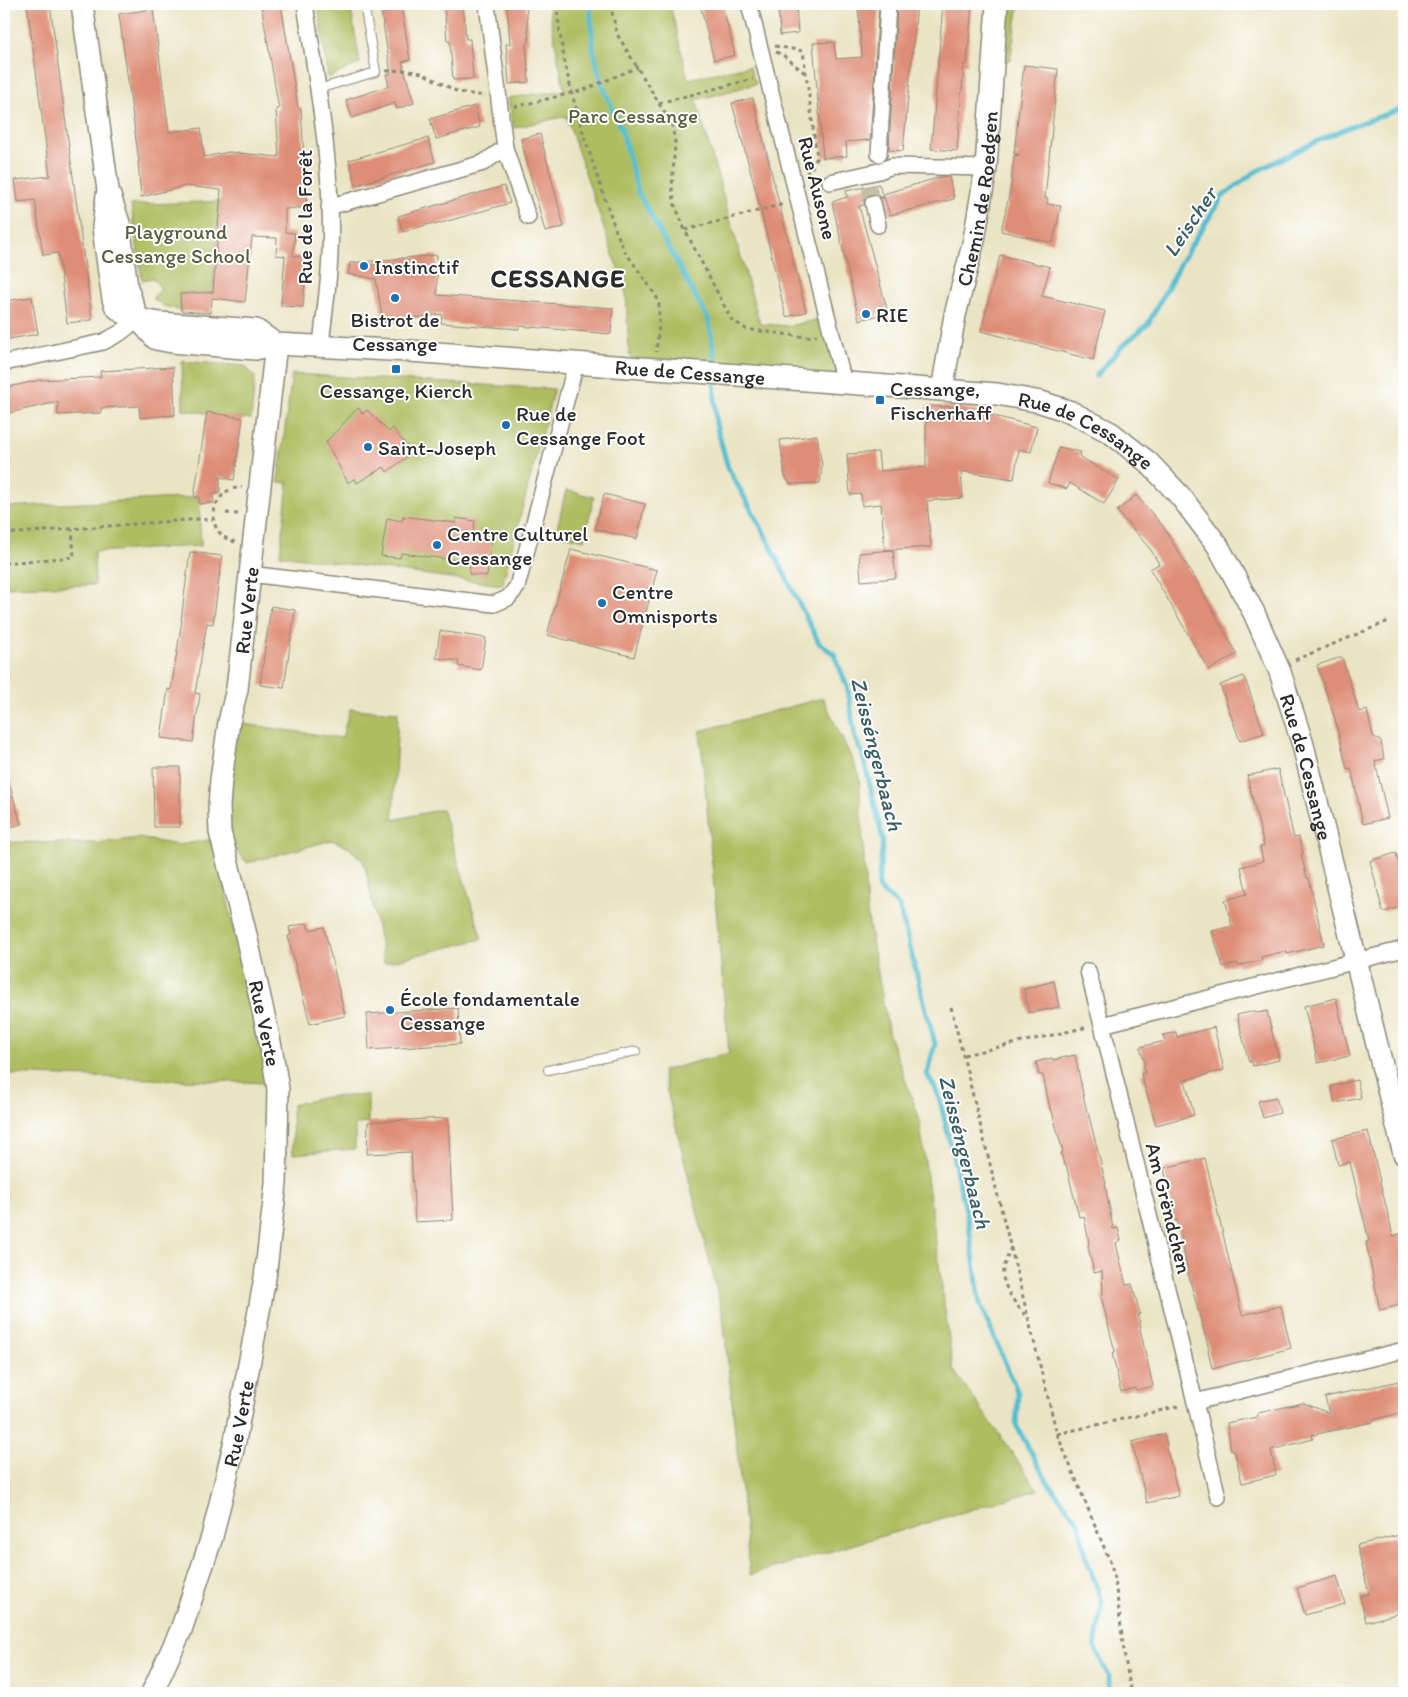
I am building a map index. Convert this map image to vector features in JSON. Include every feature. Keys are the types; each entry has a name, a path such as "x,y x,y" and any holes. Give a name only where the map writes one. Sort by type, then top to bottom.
{"main road":[{"path":"82,4 108,190 119,223 127,288 138,319 193,326 256,330 276,344"},
{"name":"Chemin de Roedgen","path":"942,390 955,315 974,240 986,168 997,4"},
{"name":"Rue de Cessange","path":"276,344 321,345 1015,396 1071,412 1111,433 1149,463 1181,497 1218,546 1254,613 1278,668 1303,745 1404,1154"},
{"name":"Rue Verte","path":"152,1693 181,1630 212,1537 235,1441 265,1278 276,1184 278,1089 261,1000 220,832 220,814 221,780 229,722 237,689 276,344"}],"street":[{"name":"Rue de la Forêt","path":"305,4 325,140 329,207 330,254 321,345"},
{"path":"487,4 505,148 528,217"},
{"name":"Rue Ausone","path":"749,4 844,383"},
{"path":"879,154 888,4"},
{"path":"329,207 482,163 505,148"},
{"path":"830,182 867,181 892,166 986,168"},
{"path":"872,203 878,225"},
{"path":"4,363 103,342 120,333 138,319"},
{"path":"250,574 494,604 508,598 517,587 576,363"},
{"path":"1102,1025 1404,949"},
{"name":"Am Grëndchen","path":"1088,971 1218,1497"},
{"path":"1195,1402 1404,1350"}],"lane":[{"path":"318,89 376,72 364,4"},
{"path":"548,1070 636,1051"}],"path":[{"path":"557,4 558,26 571,93 616,231 624,250 658,301 656,349"},
{"path":"614,4 612,12 617,34 672,125 675,142 672,189 675,205 685,230 731,319 746,329 806,337 823,334"},
{"path":"774,46 803,51 817,156 810,171 806,173"},
{"path":"776,52 783,55 806,74"},
{"path":"508,108 584,90 638,67"},
{"path":"376,72 402,70 422,73 458,92 477,96 489,96"},
{"path":"660,103 757,79"},
{"path":"685,230 789,202"},
{"path":"238,543 223,537 213,520 218,500 228,490 244,488"},
{"path":"226,512 241,514"},
{"path":"4,534 200,519 213,520"},
{"path":"4,563 74,557 72,529"},
{"path":"1278,668 1389,621"},
{"path":"952,1007 1057,1434 1110,1564 1115,1581 1122,1644 1132,1693"},
{"path":"964,1055 1084,1027 1102,1025"},
{"path":"1011,1247 1002,1272 1006,1286 1022,1312 1029,1319"},
{"path":"1057,1434 1195,1402"}],"green space":[{"path":"318,4 350,4 360,63 328,78"},
{"name":"Parc Cessange","path":"548,4 670,4 688,79 749,66 756,84 696,100 760,324 789,326 828,317 844,383 636,367 629,354 626,293 566,116 514,128 508,98 564,90"},
{"path":"1006,4 1019,4 1010,60 1001,60"},
{"name":"Playground Cessange School","path":"220,201 212,298 199,293 180,294 181,311 164,306 152,298 161,289 153,278 142,280 131,205"},
{"path":"182,361 245,366 255,377 251,419 183,410"},
{"path":"292,374 554,389 502,585 280,555 288,483 278,482"},
{"path":"566,490 594,497 584,540 556,533"},
{"path":"199,497 201,546 94,552 95,585 4,587 4,507"},
{"path":"823,698 859,774 867,912 889,1035 919,1117 953,1369 1038,1490 750,1575 723,1316 662,1071 729,1053 700,731"},
{"path":"350,709 398,712 393,820 442,809 482,939 384,963 363,861 349,848 332,840 247,863 220,832 229,722 342,738"},
{"path":"138,838 178,845 214,839 268,1083 4,1074 4,842 97,843"},
{"path":"368,1095 368,1122 355,1125 355,1149 293,1154 292,1105 325,1097"}],"building":[{"path":"27,4 50,4 92,320 67,323 58,253 43,255 35,200 18,202 15,180 50,176"},
{"path":"261,4 281,4 298,108 301,108 307,207 285,209 285,232 295,233 293,256 307,257 303,307 281,306 285,256 276,255 277,238 252,237 245,302 212,298 211,313 181,311 180,294 213,292 221,190 186,186 141,197 139,162 119,14 153,9 169,132 201,128 204,157 229,152 279,157 276,109 279,109"},
{"path":"380,4 401,4 410,60 402,62 414,103 397,109 395,103 352,118 346,100 389,86 386,74 391,74"},
{"path":"444,4 463,4 466,39 470,39 473,79 453,80 450,41 447,41"},
{"path":"507,4 526,4 529,42 526,43 529,82 509,84 506,44 510,44"},
{"path":"700,4 722,4 735,55 714,60"},
{"path":"778,4 796,4 798,33 780,35"},
{"path":"858,4 879,4 870,140 846,142 847,156 823,158 813,43 834,42 836,59 862,57"},
{"path":"897,4 917,4 903,151 889,150"},
{"path":"943,4 972,4 967,64 964,64 957,151 931,149"},
{"path":"1024,65 1058,69 1045,198 1048,198 1047,204 1061,206 1053,243 1001,231 1011,186 1014,156 1020,155 1014,154"},
{"path":"753,98 806,312 786,317 758,199 732,103"},
{"path":"475,106 480,127 436,139 430,119"},
{"path":"540,134 564,227 545,232 521,139"},
{"path":"428,138 435,162 356,185 349,160"},
{"path":"944,176 949,177 954,199 890,215 883,194"},
{"path":"879,184 883,199 876,194 870,194 864,200 864,205 859,206 888,313 859,320 832,202 847,197 846,191"},
{"path":"504,186 510,203 403,232 398,216"},
{"path":"437,255 437,295 613,308 611,334 519,326 519,329 441,323 442,314 383,323 376,279 348,274 350,263"},
{"path":"1000,255 1050,267 1042,296 1105,311 1093,360 981,331"},
{"path":"32,297 38,334 4,340 4,301"},
{"path":"173,367 175,415 140,418 139,406 101,408 101,413 58,415 58,402 4,414 4,388 40,380 101,377 100,371"},
{"path":"926,406 959,407 1037,427 1031,452 1019,449 1014,479 961,471 963,498 927,501 931,547 885,550 881,504 862,506 861,494 850,495 847,454 878,452 880,471 926,467"},
{"name":"Saint-Joseph","path":"358,408 363,414 367,410 389,432 393,428 412,453 387,472 384,467 357,483 355,478 348,483 326,442"},
{"path":"207,412 243,418 234,480 220,477 220,493 213,494 214,503 199,504 199,497 194,497"},
{"path":"817,435 822,466 820,483 790,484 785,476 780,440"},
{"path":"1059,447 1081,452 1079,456 1119,480 1104,504 1070,483 1067,489 1048,483"},
{"path":"604,494 645,504 637,539 595,529"},
{"path":"1136,495 1162,525 1197,582 1237,654 1209,670 1150,569 1159,564 1151,550 1117,511"},
{"name":"Centre Culturel Cessange","path":"403,516 456,523 456,518 475,521 473,534 492,537 487,576 469,574 470,562 401,553 400,558 381,556 387,518 402,521"},
{"name":"Centre Omnisports","path":"571,549 657,570 634,657 547,635"},
{"path":"893,550 896,578 861,581 859,553"},
{"path":"190,552 222,556 213,624 207,623 195,693 200,694 193,742 161,738 168,689 171,690 182,620"},
{"path":"271,606 295,610 284,688 260,685"},
{"path":"440,631 486,638 481,670 458,666 459,661 436,658"},
{"path":"1342,657 1359,712 1367,710 1373,736 1381,741 1384,759 1375,761 1388,818 1363,824 1351,768 1347,769 1335,719 1317,665"},
{"path":"1244,676 1264,733 1240,741 1220,685"},
{"path":"153,767 180,767 180,827 154,827"},
{"path":"1278,769 1294,838 1299,837 1303,854 1301,854 1307,878 1309,878 1324,945 1287,954 1286,951 1261,957 1262,960 1238,966 1237,963 1223,967 1212,931 1232,926 1225,900 1247,894 1241,867 1263,861 1260,847 1264,846 1247,776"},
{"path":"7,776 21,824 4,829 4,777"},
{"path":"1396,853 1404,887 1404,906 1383,912 1370,861"},
{"path":"307,923 309,930 324,927 345,1016 310,1024 288,936 291,935 289,927"},
{"path":"1054,981 1059,1007 1029,1013 1024,989"},
{"path":"1336,998 1350,1056 1318,1063 1304,1006"},
{"path":"458,1008 460,1044 369,1050 367,1014"},
{"path":"1256,1011 1257,1013 1267,1011 1279,1060 1253,1066 1252,1062 1249,1062 1237,1015"},
{"path":"1214,1027 1224,1070 1185,1080 1194,1115 1156,1125 1141,1074 1145,1073 1143,1065 1145,1064 1140,1047 1165,1041 1163,1035 1176,1032 1177,1037"},
{"path":"1075,1055 1087,1113 1106,1184 1113,1229 1118,1228 1121,1240 1116,1243 1126,1285 1132,1284 1140,1314 1138,1315 1140,1329 1153,1386 1136,1390 1135,1388 1121,1392 1112,1353 1115,1352 1101,1296 1103,1294 1102,1271 1094,1273 1084,1216 1079,1217 1066,1165 1064,1165 1061,1153 1063,1152 1050,1109 1043,1075 1039,1075 1036,1062"},
{"path":"1357,1080 1361,1098 1335,1103 1331,1086"},
{"path":"1276,1097 1280,1113 1263,1118 1258,1101"},
{"path":"448,1118 453,1220 415,1222 411,1152 367,1154 368,1122"},
{"path":"1368,1131 1393,1236 1400,1234 1404,1254 1404,1304 1380,1310 1366,1242 1369,1241 1350,1162 1338,1165 1332,1139"},
{"path":"1205,1158 1242,1315 1281,1306 1291,1348 1212,1369 1209,1349 1189,1277 1177,1220 1174,1221 1164,1168"},
{"path":"1404,1380 1404,1412 1373,1420 1373,1422 1312,1435 1313,1439 1271,1450 1276,1475 1242,1483 1235,1452 1231,1450 1227,1423 1257,1417 1258,1413 1303,1403 1329,1413 1325,1397"},
{"path":"1164,1434 1179,1496 1147,1503 1132,1442"},
{"path":"1404,1534 1404,1612 1366,1622 1360,1596 1369,1594 1357,1545"},
{"path":"1337,1576 1345,1604 1305,1615 1297,1588"}],"waterway":[{"name":"Zeisséngerbaach","path":"590,4 593,48 602,84 622,131 638,192 709,321 714,353 714,367"},
{"name":"Leischer","path":"1096,376 1122,346 1148,324 1182,260 1223,196 1255,172 1311,144 1349,127 1404,108"},
{"name":"Zeisséngerbaach","path":"714,378 716,424 728,468 761,527 819,643 834,654 848,689 855,739 862,752 883,840 878,888 899,906 935,1044 927,1074 939,1096 968,1220 980,1304 1018,1393 1016,1425 1047,1481 1079,1523 1085,1555 1102,1601 1095,1648 1109,1677 1109,1693"}],"tunnel":[{"path":"869,187 873,203"}],"place":[{"name":"Instinctif","path":"364,266"},
{"name":"Bistrot de Cessange","path":"395,298"},
{"name":"RIE","path":"866,314"},
{"name":"Cessange, Kierch","path":"396,369"},
{"name":"Cessange, Fischerhaff","path":"880,400"},
{"name":"Rue de Cessange Foot","path":"506,425"},
{"name":"Saint-Joseph","path":"368,447"},
{"name":"Centre Culturel Cessange","path":"437,545"},
{"name":"Centre Omnisports","path":"602,603"},
{"name":"École fondamentale Cessange","path":"390,1010"}],"district":[{"name":"CESSANGE","path":"558,278"}]}
